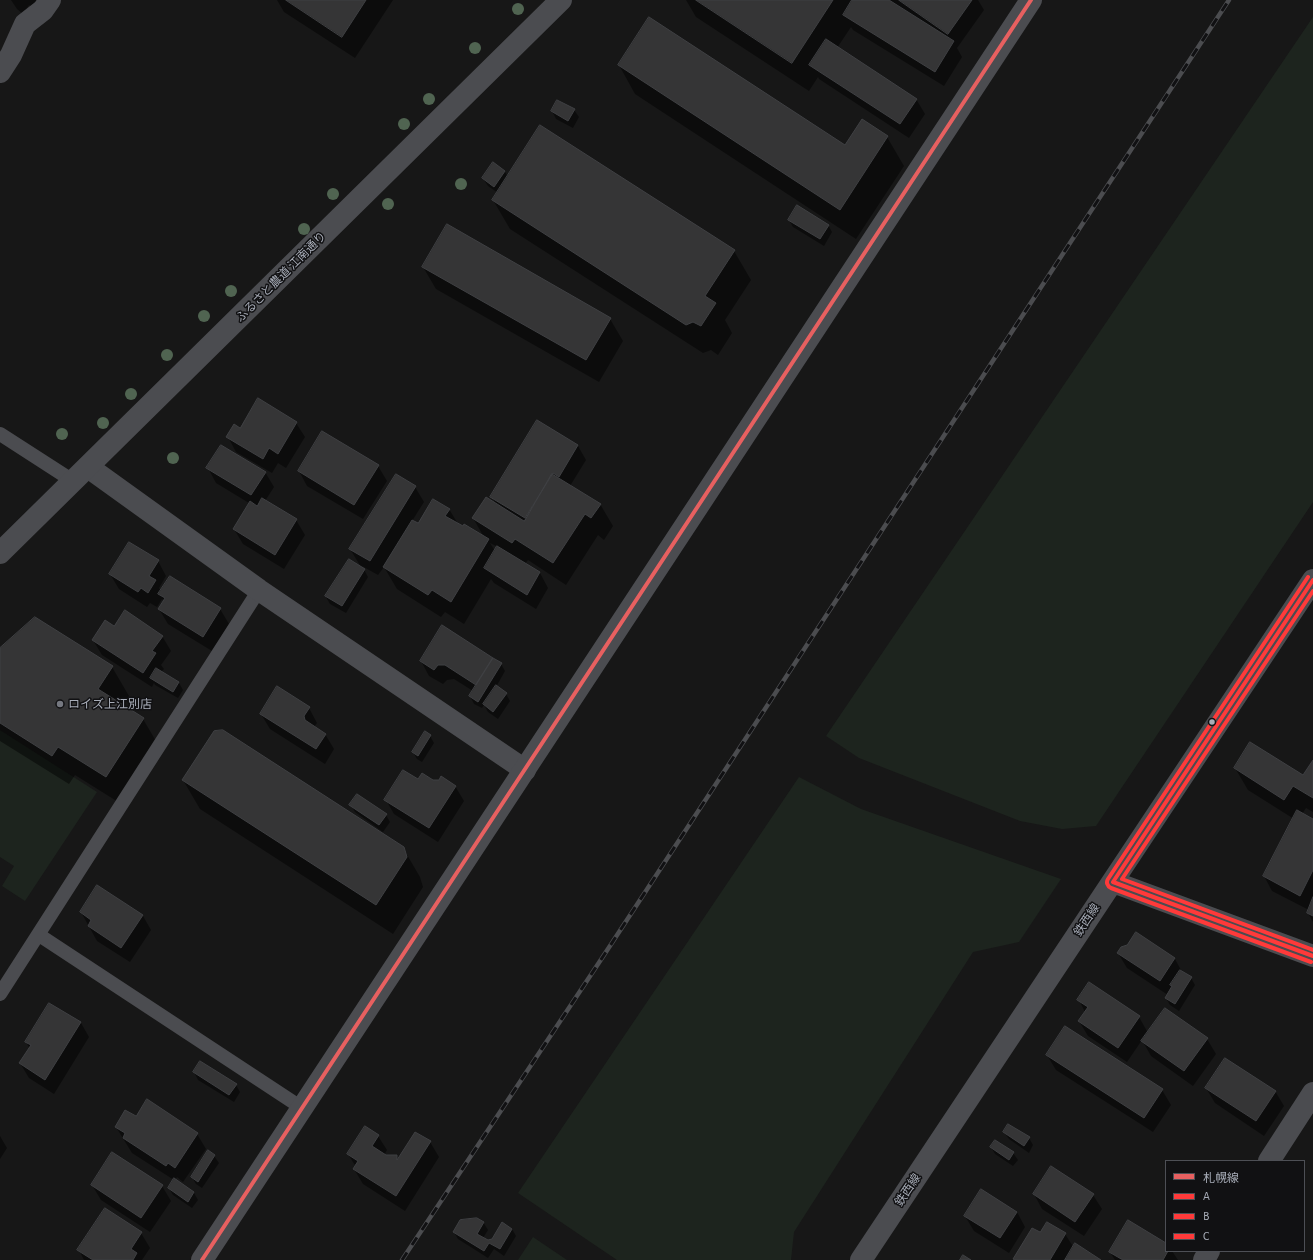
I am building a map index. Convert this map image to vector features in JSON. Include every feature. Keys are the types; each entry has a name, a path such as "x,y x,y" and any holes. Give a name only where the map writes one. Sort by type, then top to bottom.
{"street":[{"path":"0,72 12,55 25,24 43,10 50,0"},
{"name":"ふるさと農道 江南通り","path":"0,553 561,0"},
{"path":"202,1260 1031,0"},
{"path":"80,474 260,590 525,770"},
{"name":"鉄西線","path":"861,1260 1313,580"},
{"path":"1112,882 1313,956"},
{"path":"1269,1160 1313,1093"}],"lane":[{"path":"0,434 80,474"},
{"path":"0,994 260,590"},
{"path":"39,935 302,1108"}],"shaded area":[{"path":"1313,17 1313,502 1096,826 1062,829 1020,821 859,758 826,736"},
{"path":"0,730 97,792 25,901 2,886 14,866 0,857"},
{"path":"799,777 861,809 1061,879 1019,942 973,952 794,1232 791,1260 617,1260 518,1193"},
{"path":"533,1237 567,1260 518,1260"}],"building":[{"path":"286,0 366,0 342,37"},
{"path":"696,0 833,0 792,63"},
{"path":"852,0 889,0 954,41 935,72 843,15"},
{"path":"899,0 972,0 948,34"},
{"path":"649,17 845,145 862,119 888,136 840,210 618,65"},
{"path":"826,39 917,99 900,124 809,65"},
{"path":"557,100 575,109 568,121 551,111"},
{"path":"540,125 735,250 705,296 716,303 701,326 693,322 686,325 492,200"},
{"path":"493,162 505,171 494,187 482,178"},
{"path":"797,205 829,225 820,239 788,220"},
{"path":"447,224 611,318 586,360 422,267"},
{"path":"258,398 297,422 278,454 269,448 263,459 226,437 234,424 240,428"},
{"path":"537,420 578,445 559,477 553,473 525,518 490,497"},
{"path":"322,431 379,465 354,505 298,471"},
{"path":"221,445 266,472 251,495 206,468"},
{"path":"396,474 416,486 370,561 349,549"},
{"path":"552,474 601,504 591,518 585,514 553,563 515,539 512,543 472,518 486,497 524,521"},
{"path":"262,498 297,519 275,555 233,529 250,501 257,506"},
{"path":"433,499 450,509 445,516 463,526 464,524 489,539 451,602 432,590 428,595 383,567 412,520 418,523"},
{"path":"129,542 159,560 149,576 156,580 148,593 141,588 138,592 109,574"},
{"path":"497,546 540,572 527,595 484,568"},
{"path":"349,559 365,569 342,606 325,596"},
{"path":"170,576 221,608 203,637 158,609 165,598 158,594"},
{"path":"125,610 163,636 152,651 156,653 143,673 92,640 105,620 114,626"},
{"name":"ロイズ上江別店","path":"35,617 113,666 98,689 144,718 106,777 58,747 52,756 0,723 0,648"},
{"path":"442,625 493,658 476,685 445,665 438,665 434,670 420,661"},
{"path":"493,658 502,663 478,702 469,696"},
{"path":"156,668 179,682 173,692 150,678"},
{"path":"496,685 507,693 493,712 483,704"},
{"path":"277,686 310,707 304,716 305,720 326,734 316,749 260,714"},
{"path":"223,730 404,847 407,857 376,905 182,780 214,731"},
{"path":"425,731 431,735 418,756 412,752"},
{"path":"1250,742 1303,775 1313,760 1313,798 1293,786 1284,800 1234,768"},
{"path":"403,770 418,779 422,773 433,780 439,780 441,776 456,786 429,828 384,800"},
{"path":"357,794 387,814 379,825 349,805"},
{"path":"1297,810 1313,819 1313,870 1300,896 1263,876"},
{"path":"97,885 143,915 121,948 88,926 91,920 80,912"},
{"path":"1313,897 1313,916 1307,913"},
{"path":"1136,932 1175,958 1160,981 1117,953 1121,947 1127,945"},
{"path":"1180,970 1192,977 1175,1004 1165,998 1172,986 1170,985"},
{"path":"1089,982 1140,1016 1118,1048 1078,1021 1088,1007 1077,1000"},
{"path":"49,1003 81,1022 45,1080 19,1063 31,1045 25,1042"},
{"path":"1165,1008 1208,1038 1184,1071 1141,1041"},
{"path":"1065,1026 1163,1089 1144,1118 1046,1055"},
{"path":"1225,1058 1276,1091 1256,1121 1205,1088"},
{"path":"200,1061 237,1084 229,1095 193,1072"},
{"path":"147,1099 198,1133 175,1168 168,1163 166,1166 123,1138 125,1133 115,1127 125,1110 136,1116"},
{"path":"1008,1124 1030,1137 1024,1146 1003,1132"},
{"path":"365,1126 379,1135 372,1146 386,1155 397,1155 397,1160 415,1132 431,1141 396,1196 353,1169 358,1161 347,1154"},
{"path":"995,1140 1014,1152 1009,1160 990,1147"},
{"path":"208,1150 215,1155 198,1182 191,1177"},
{"path":"112,1152 163,1185 141,1218 91,1185"},
{"path":"1051,1166 1094,1194 1075,1222 1033,1194"},
{"path":"174,1178 194,1192 188,1202 168,1188"},
{"path":"981,1189 1017,1212 1000,1238 964,1216"},
{"path":"105,1208 142,1232 131,1249 137,1253 133,1260 93,1260 77,1250"},
{"path":"477,1218 484,1222 477,1234 488,1240 492,1239 502,1222 512,1229 500,1249 489,1243 484,1251 453,1232 460,1220"},
{"path":"1128,1220 1165,1242 1165,1252 1167,1252 1163,1260 1123,1260 1109,1252"},
{"path":"1047,1222 1066,1233 1050,1260 1013,1259 1032,1228 1040,1232"},
{"path":"1075,1243 1101,1260 1065,1260"},
{"path":"963,1255 971,1260 960,1260"}],"railway":[{"path":"402,1260 604,955 1229,0"}],"transit line":[{"name":"札幌線","path":"202,1260 1031,0"},
{"name":"B","path":"1308,577 1108,879 1107,883 1111,888 1311,962"},
{"name":"A","path":"1313,580 1113,882 1313,956"},
{"name":"C","path":"1313,591 1122,879 1313,950"}],"place":[{"name":"ロイズ上江別店","path":"60,704"}]}
